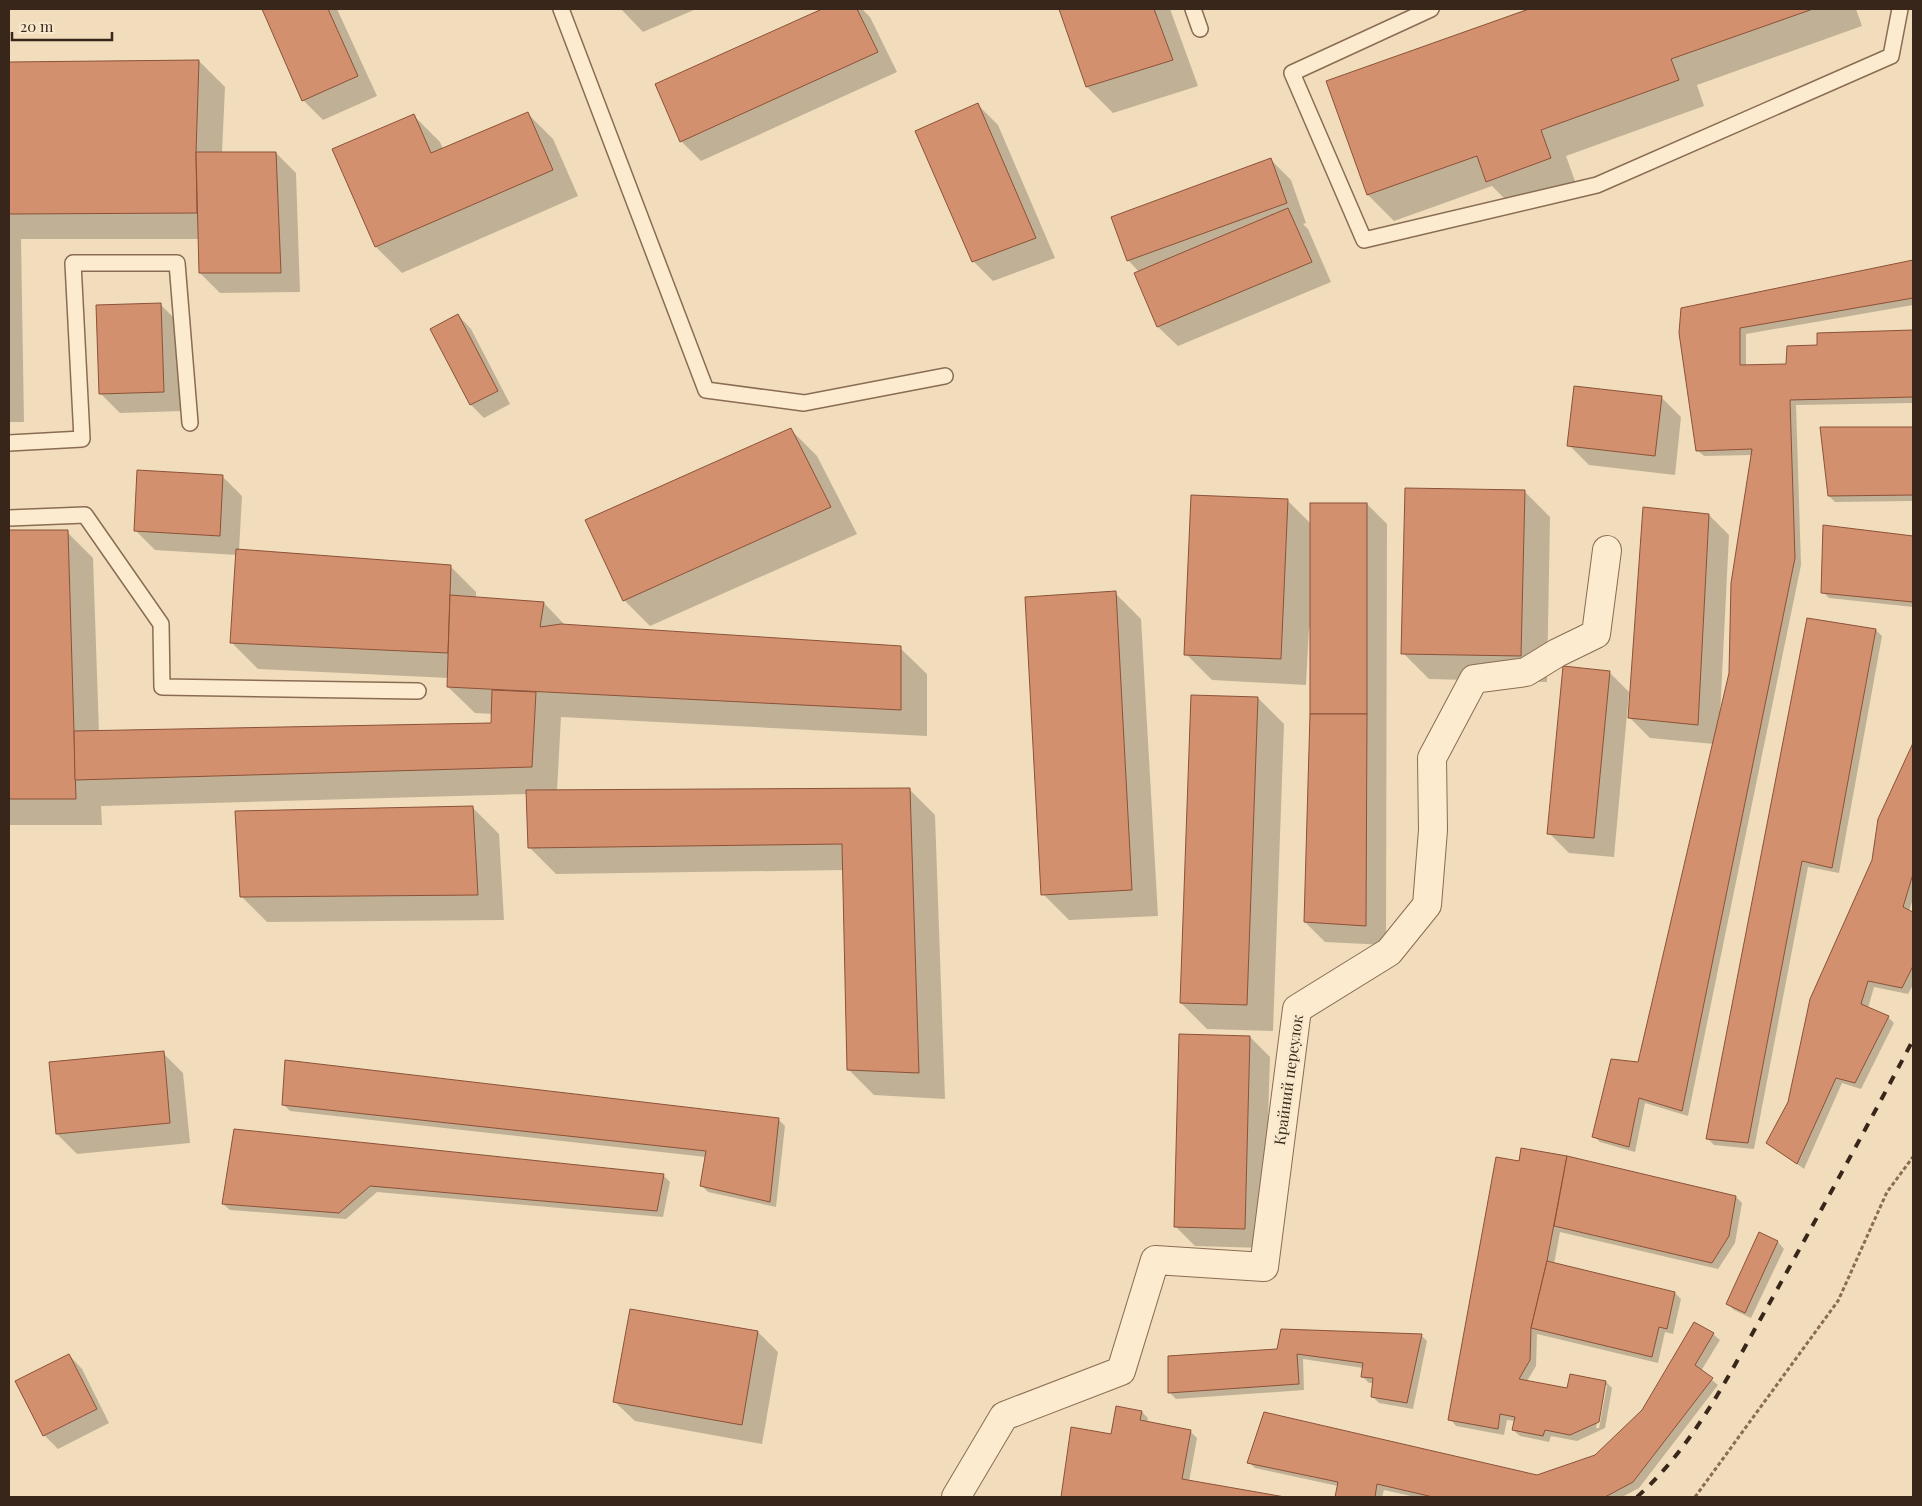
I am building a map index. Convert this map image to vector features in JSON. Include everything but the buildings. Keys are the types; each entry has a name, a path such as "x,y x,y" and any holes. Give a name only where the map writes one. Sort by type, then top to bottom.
{"street":[{"name":"Крайний переулок","path":"956,1497 1004,1416 1120,1371 1155,1260 1264,1267 1297,1008 1389,952 1426,905 1433,830 1432,758 1474,679 1526,672 1557,653 1596,634 1607,550"}],"lane":[{"path":"561,9 706,390 804,403 945,376"},
{"path":"1193,9 1200,29"},
{"path":"1431,9 1292,73 1364,240 1597,185 1891,56 1900,9"},
{"path":"9,443 82,439 73,263 178,263 190,423"},
{"path":"9,518 85,516 161,624 162,687 418,691"}],"path":[{"path":"1695,1497 1838,1301 1887,1192 1913,1157"}],"railway":[{"path":"1637,1497 1677,1454 1710,1406 1806,1238 1913,1040"}]}
